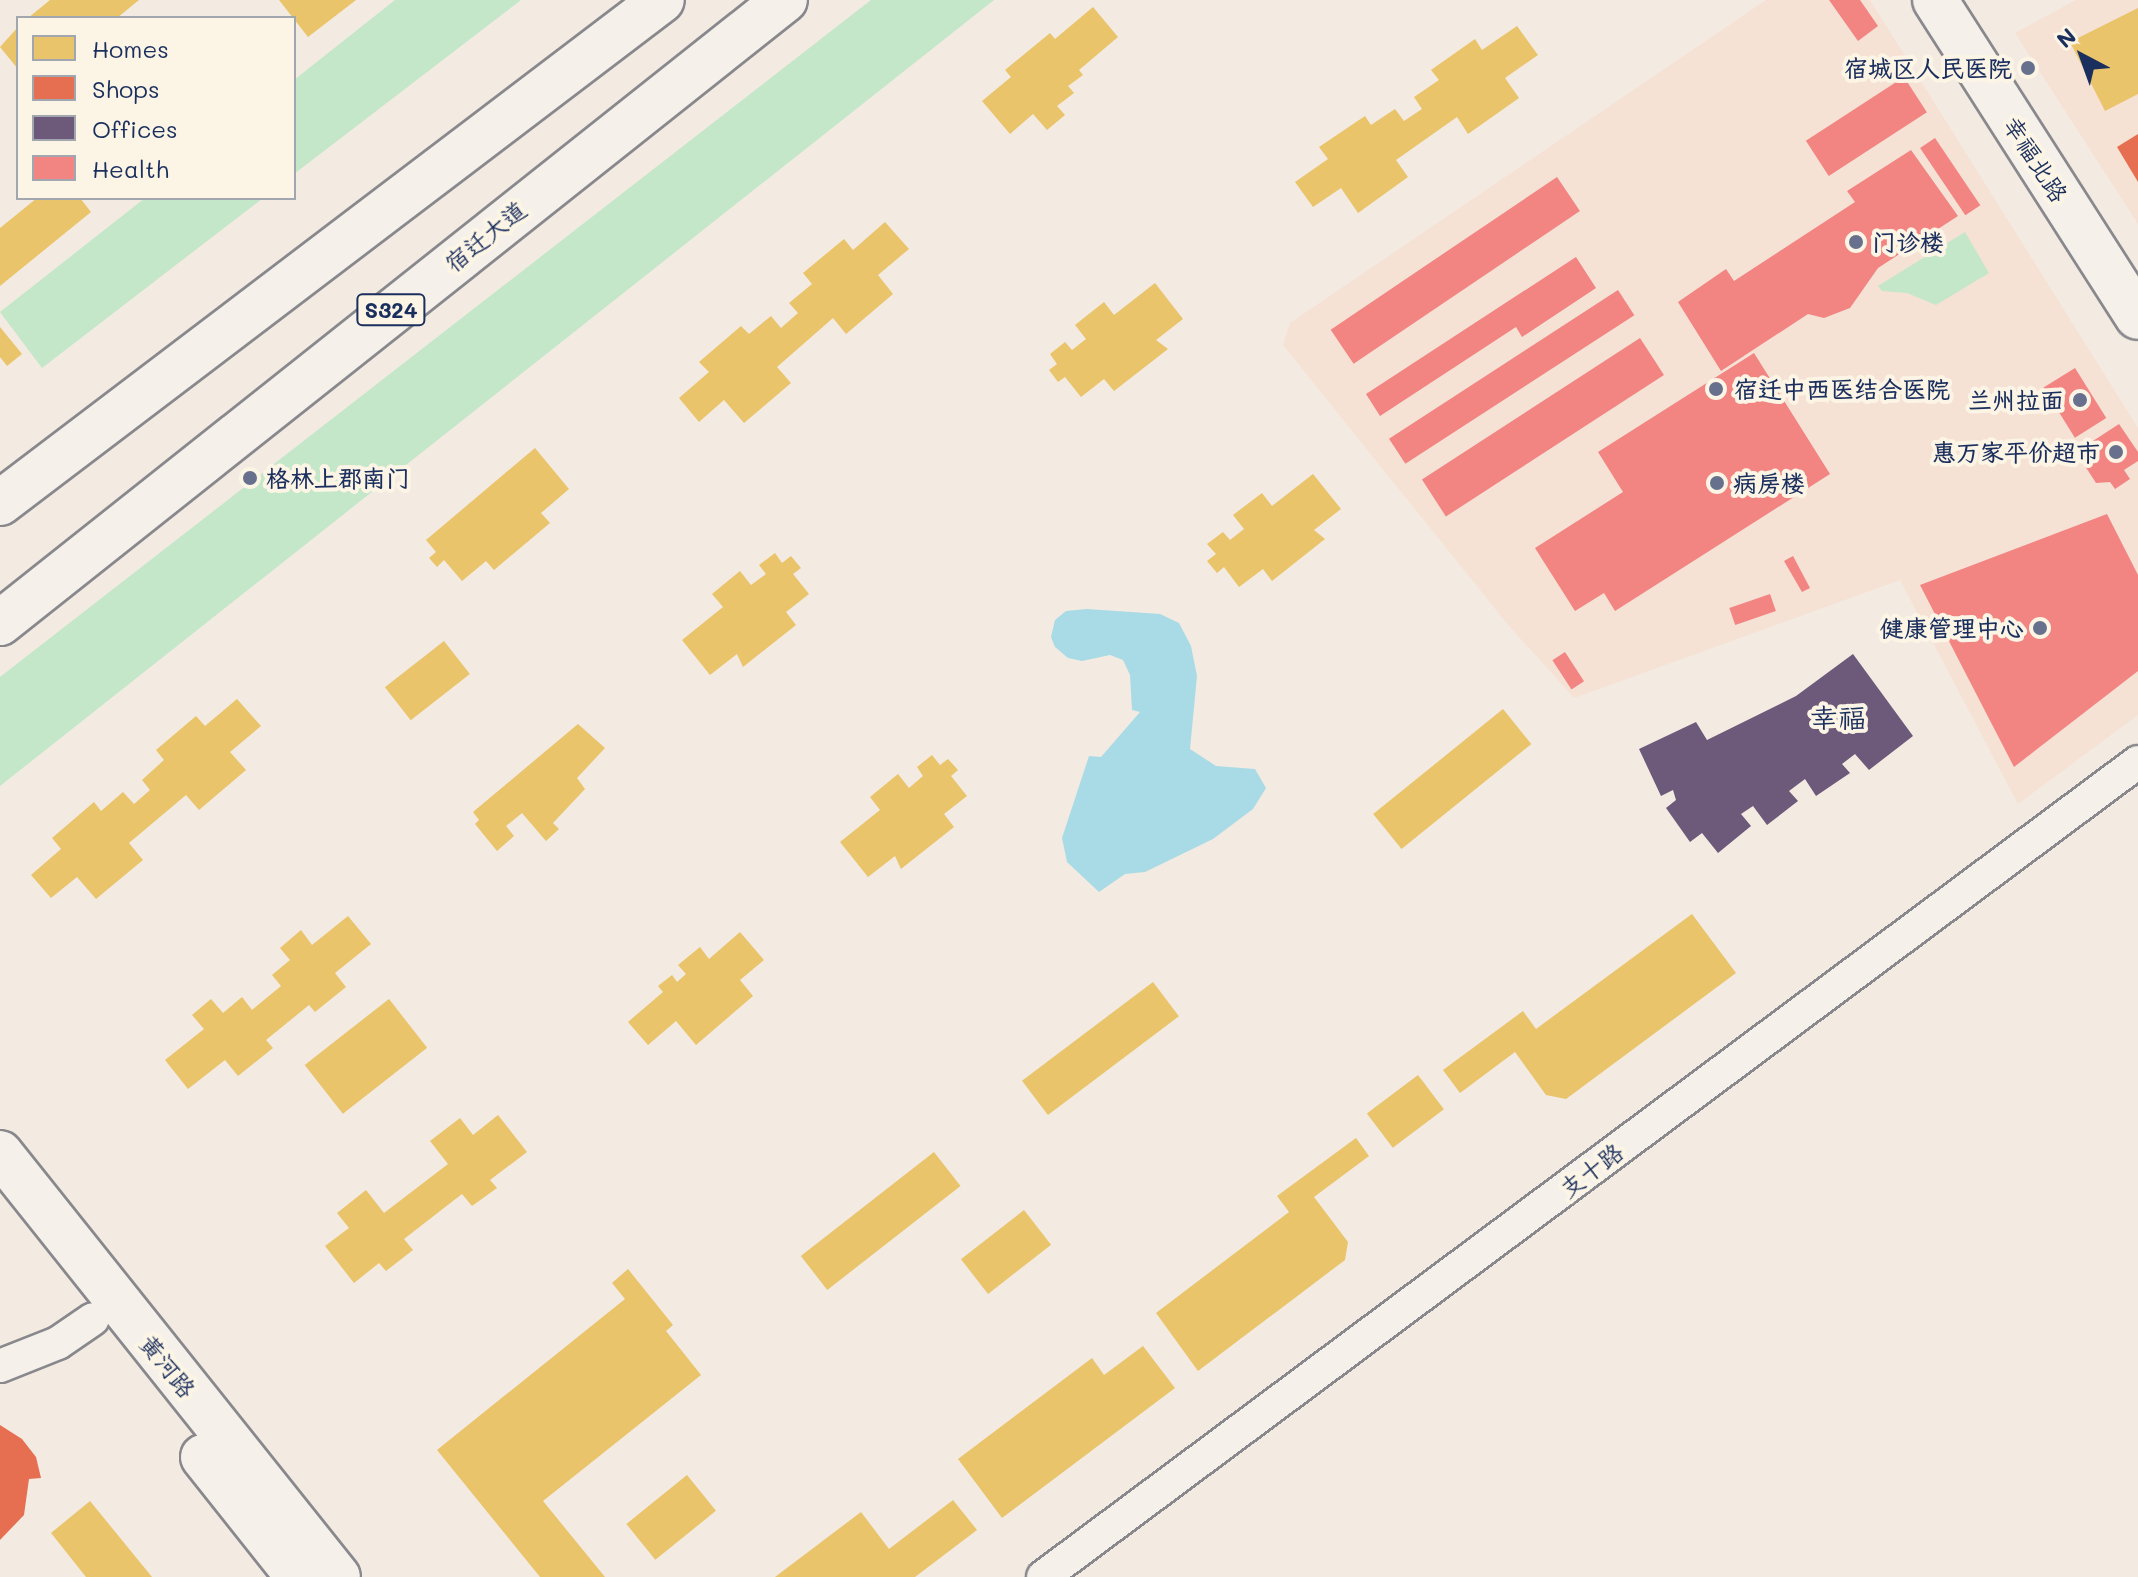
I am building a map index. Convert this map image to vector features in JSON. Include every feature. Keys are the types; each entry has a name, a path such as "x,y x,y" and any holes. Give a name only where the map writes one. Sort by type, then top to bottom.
{"main road":[{"path":"0,503 662,0"},
{"name":"宿迁大道","path":"0,623 785,0"},
{"name":"幸福北路","path":"1935,0 2138,317"},
{"name":"幸福北路","path":"1969,0 2138,266"},
{"name":"黄河路","path":"0,1153 338,1577"},
{"name":"黄河路","path":"0,1201 298,1577"}],"street":[{"name":"支十路","path":"1043,1577 2138,762"},
{"path":"0,1366 58,1343 93,1319"}],"shaded area":[{"name":"宿迁中西医结合医院","path":"1766,0 1870,0 2138,428 2138,715 2018,804 1900,580 1574,698 1509,626 1283,345 1290,323"},
{"path":"2076,0 2138,0 2138,224 2015,33"}],"green space":[{"path":"395,0 521,0 296,172 296,78"},
{"path":"871,0 994,0 0,786 0,677"},
{"path":"142,200 260,200 42,368 0,312"},
{"path":"1965,232 1989,273 1936,305 1907,293 1882,291 1878,286"}],"water":[{"path":"1087,609 1160,614 1179,623 1191,646 1197,676 1190,749 1216,766 1255,769 1266,788 1253,809 1213,839 1145,872 1125,874 1099,892 1067,862 1062,838 1089,756 1101,757 1140,712 1132,710 1130,675 1123,660 1110,655 1082,661 1068,658 1055,647 1051,637 1055,620 1066,611"}],"building: Homes":[{"path":"50,0 139,0 119,16 30,16"},
{"path":"279,0 356,0 308,37 296,22 296,16 292,16"},
{"path":"1093,7 1118,37 1079,70 1083,75 1068,86 1074,93 1057,106 1065,115 1047,130 1033,114 1010,134 982,101 1011,77 1005,70 1050,33 1055,39"},
{"path":"2138,8 2138,94 2105,111 2070,42"},
{"path":"1517,26 1538,55 1505,78 1519,98 1468,134 1457,117 1396,160 1408,177 1358,213 1341,188 1313,207 1295,182 1328,159 1319,147 1365,116 1371,125 1395,109 1404,121 1422,109 1414,97 1439,80 1431,70 1475,39 1482,50"},
{"path":"16,29 16,67 0,47"},
{"path":"35,200 82,200 91,212 0,286 0,228"},
{"path":"885,222 909,249 878,275 893,294 846,334 833,318 777,367 791,383 744,423 724,400 699,422 679,398 709,372 699,362 741,326 749,334 771,316 781,328 798,313 789,303 812,284 803,273 844,239 853,250"},
{"path":"1155,283 1183,319 1156,340 1168,349 1114,391 1104,379 1081,397 1065,377 1058,382 1049,370 1057,364 1050,354 1065,342 1072,350 1086,339 1075,325 1104,302 1114,315"},
{"path":"0,327 22,354 7,366 0,357"},
{"path":"535,448 569,489 541,513 550,523 494,570 486,561 462,581 444,560 437,567 429,558 436,552 426,540"},
{"path":"1313,474 1341,509 1314,530 1325,539 1272,581 1263,569 1239,587 1224,567 1217,573 1207,561 1216,554 1207,544 1223,532 1230,540 1244,529 1233,515 1262,493 1272,506"},
{"path":"775,553 782,563 791,556 801,568 793,574 809,594 786,612 796,625 743,667 737,654 710,675 682,640 723,607 712,594 740,571 751,585 766,574 759,565"},
{"path":"444,641 470,674 411,720 385,687"},
{"path":"237,699 261,726 230,752 246,770 199,810 186,795 129,843 143,860 96,899 77,877 51,898 31,875 61,849 52,838 94,802 101,811 123,792 134,804 150,790 142,780 164,760 156,750 196,716 205,726"},
{"path":"1503,709 1531,744 1402,849 1373,814"},
{"path":"578,724 605,748 577,778 585,789 553,823 559,829 546,841 522,813 506,826 514,836 497,851 475,824 479,820 473,812"},
{"path":"932,755 940,765 948,759 958,770 951,776 967,796 944,814 954,827 901,869 895,856 868,877 840,842 880,810 870,797 898,774 909,788 923,776 917,767"},
{"path":"1692,914 1736,973 1566,1099 1546,1095 1515,1052 1460,1093 1443,1070 1523,1011 1536,1029"},
{"path":"348,916 371,944 335,973 346,987 315,1012 309,1005 266,1040 273,1048 238,1076 225,1060 188,1089 165,1060 204,1029 192,1015 211,999 223,1013 242,997 252,1010 281,986 272,975 290,960 280,948 301,930 312,945"},
{"path":"740,932 764,960 740,980 753,996 696,1045 676,1021 648,1045 628,1022 663,992 658,986 672,975 677,982 686,974 678,965 700,947 709,959"},
{"path":"1153,982 1179,1016 1048,1115 1022,1081"},
{"path":"389,999 427,1048 343,1114 305,1065"},
{"path":"1418,1075 1444,1109 1393,1148 1367,1114"},
{"path":"498,1115 527,1152 490,1180 497,1188 472,1206 462,1194 404,1239 413,1250 386,1271 379,1263 354,1283 325,1246 349,1228 337,1213 366,1190 384,1213 448,1164 430,1141 460,1118 473,1135"},
{"path":"1356,1138 1369,1156 1314,1197 1348,1242 1345,1260 1198,1371 1156,1313 1289,1212 1277,1196"},
{"path":"934,1152 960,1186 827,1290 801,1256"},
{"path":"1024,1210 1051,1245 988,1294 961,1259"},
{"path":"628,1269 673,1325 666,1331 701,1375 543,1501 605,1577 540,1577 437,1450 625,1299 612,1283"},
{"path":"1143,1346 1175,1388 1002,1518 958,1459 1092,1358 1104,1375"},
{"path":"687,1475 716,1511 655,1560 626,1524"},
{"path":"953,1500 977,1530 915,1577 775,1577 861,1512 889,1549"},
{"path":"90,1501 152,1577 86,1577 51,1533"}],"building: Shops":[{"path":"2138,134 2138,182 2117,147"},
{"path":"0,1425 22,1439 36,1457 41,1478 29,1479 24,1515 0,1540"}],"building: Offices":[{"path":"1853,654 1913,736 1869,770 1855,754 1842,764 1850,773 1816,796 1805,779 1789,791 1798,801 1767,825 1753,806 1741,814 1751,826 1718,853 1702,833 1690,842 1666,808 1676,800 1673,790 1661,796 1639,749 1696,722 1707,740 1796,696"}],"building: Health":[{"path":"1829,0 1860,0 1878,26 1858,41"},
{"path":"1904,77 1927,112 1829,176 1806,141"},
{"path":"1935,138 1980,205 1965,215 1920,148"},
{"name":"门诊楼","path":"1911,150 1958,216 1878,268 1850,308 1824,318 1808,314 1721,371 1678,302 1726,269 1734,281 1855,202 1847,191"},
{"path":"1557,177 1580,211 1354,364 1331,330"},
{"path":"1576,257 1596,288 1522,337 1516,327 1380,416 1366,394"},
{"path":"1618,290 1634,315 1405,464 1389,439"},
{"path":"1640,338 1664,375 1446,517 1422,480"},
{"name":"病房楼","path":"1754,353 1830,474 1615,611 1604,593 1575,611 1535,548 1623,492 1598,452"},
{"path":"2075,368 2106,418 2075,438 2044,388"},
{"path":"2119,424 2138,452 2138,461 2124,470 2130,479 2115,489 2110,482 2096,483 2076,452"},
{"name":"健康管理中心","path":"2107,514 2138,575 2138,671 2014,767 1920,585"},
{"path":"1793,556 1810,588 1802,592 1784,561"},
{"path":"1770,594 1776,611 1735,625 1729,608"},
{"path":"1565,652 1584,681 1571,690 1552,660"}],"place":[{"name":"宿城区人民医院","path":"2028,68"},
{"name":"门诊楼","path":"1856,242"},
{"name":"宿迁中西医结合医院","path":"1716,389"},
{"name":"兰州拉面","path":"2080,400"},
{"name":"惠万家平价超市","path":"2116,452"},
{"name":"格林上郡南门","path":"250,478"},
{"name":"病房楼","path":"1717,483"},
{"name":"健康管理中心","path":"2040,628"}],"district":[{"name":"幸福","path":"1838,717"}]}
